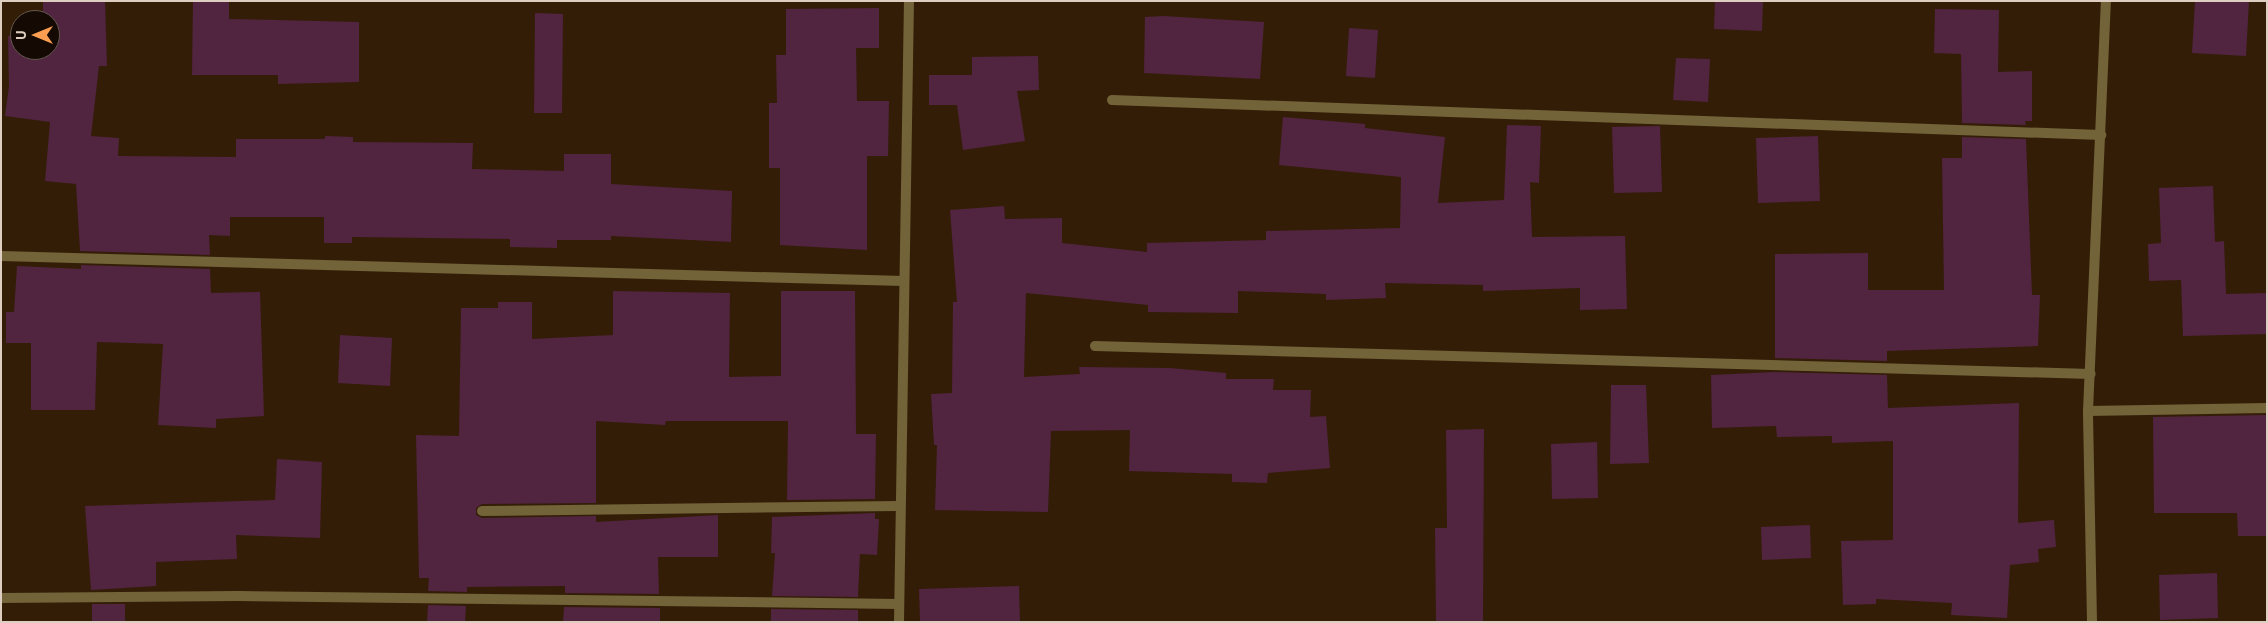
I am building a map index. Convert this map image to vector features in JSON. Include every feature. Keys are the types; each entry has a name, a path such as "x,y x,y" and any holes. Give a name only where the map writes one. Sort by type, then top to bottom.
{"street":[{"path":"898,622 898,506 909,1"},
{"path":"2092,622 2088,411 2106,1"},
{"path":"1112,100 2101,135"},
{"path":"1,256 904,281"},
{"path":"1095,346 2091,374"},
{"path":"2088,411 2267,408"},
{"path":"482,511 898,506"},
{"path":"1,598 238,596 899,604"}],"building":[{"path":"43,1 105,1 107,66 99,66 91,136 119,138 118,156 236,157 236,139 325,139 325,136 353,137 353,142 473,143 472,169 564,171 564,154 611,154 611,184 732,191 731,242 611,236 611,240 557,240 557,248 510,247 510,239 352,237 352,243 324,243 324,217 230,217 230,236 209,235 210,255 80,251 76,184 45,181 50,122 5,116 9,86 8,36 10,36 10,60 60,60 60,10 43,10"},
{"path":"193,1 229,1 229,19 359,22 359,82 278,84 278,75 192,75"},
{"path":"1715,1 1763,1 1762,31 1714,29"},
{"path":"2195,1 2249,1 2246,56 2192,53"},
{"path":"879,8 879,48 856,48 857,101 889,101 888,156 867,156 867,250 780,245 780,168 769,168 769,103 777,103 776,55 786,55 786,9"},
{"path":"1935,9 1999,10 1998,72 2032,71 2032,121 2025,121 2026,125 1962,123 1961,54 1934,53"},
{"path":"535,13 563,14 562,113 534,113"},
{"path":"1163,16 1264,22 1260,79 1144,73 1145,17"},
{"path":"1349,28 1378,30 1375,78 1346,76"},
{"path":"1038,56 1039,90 1017,91 1025,141 963,150 957,105 929,105 929,75 972,75 972,57"},
{"path":"1676,58 1710,59 1708,102 1673,100"},
{"path":"1283,117 1365,124 1365,128 1445,137 1438,203 1504,200 1507,125 1541,126 1539,183 1530,182 1532,237 1625,236 1627,309 1580,310 1580,288 1483,291 1483,285 1385,283 1386,298 1326,300 1326,294 1238,291 1238,313 1148,312 1148,305 1026,293 1024,377 1080,374 1079,367 1170,368 1226,373 1226,379 1274,379 1273,390 1311,390 1310,417 1326,416 1330,468 1268,473 1267,483 1232,482 1232,474 1129,471 1130,430 1051,431 1048,512 935,510 937,445 934,445 931,394 952,393 953,302 957,302 950,210 1004,206 1005,219 1062,218 1062,243 1147,252 1147,243 1266,240 1266,231 1400,228 1401,177 1279,165"},
{"path":"1660,126 1662,192 1614,193 1612,127"},
{"path":"1818,136 1820,201 1758,203 1756,138"},
{"path":"1962,137 2026,139 2032,295 2040,295 2038,346 1887,351 1887,361 1775,358 1775,254 1868,253 1868,290 1944,290 1942,158 1962,158"},
{"path":"2213,186 2215,242 2224,241 2226,294 2267,293 2267,334 2183,336 2181,280 2149,281 2148,244 2161,243 2159,188"},
{"path":"81,265 210,269 211,293 260,292 264,416 216,419 216,428 158,425 163,344 97,342 95,410 31,410 31,343 6,343 6,312 14,312 17,266 81,269"},
{"path":"613,291 730,293 729,377 781,376 781,291 855,291 856,434 876,434 875,499 787,500 788,421 666,421 665,425 596,421 596,503 482,504 476,508 476,515 482,518 596,516 596,522 718,515 718,557 658,557 659,594 565,593 565,586 467,587 467,592 428,591 429,578 419,578 416,435 459,436 461,308 498,308 498,302 532,302 532,339 613,335"},
{"path":"340,335 392,338 390,386 338,383"},
{"path":"1775,372 1887,375 1888,408 2019,403 2018,523 2054,520 2056,547 2038,549 2039,562 2010,565 2007,618 1951,615 1952,603 1876,599 1876,604 1843,605 1841,541 1893,540 1893,441 1832,443 1832,436 1777,437 1776,426 1712,428 1711,375"},
{"path":"1611,385 1646,385 1649,463 1610,464"},
{"path":"2267,415 2267,536 2238,536 2237,513 2154,513 2153,417"},
{"path":"1484,429 1483,622 1436,622 1435,528 1447,528 1446,430"},
{"path":"1597,442 1598,498 1552,499 1551,444"},
{"path":"277,459 322,462 320,538 236,535 237,559 156,562 156,586 91,590 85,506 275,500"},
{"path":"875,513 875,519 879,519 877,555 860,554 858,597 772,596 775,553 771,553 772,517"},
{"path":"1810,525 1811,558 1762,560 1761,527"},
{"path":"2217,573 2218,618 2160,620 2159,575"},
{"path":"1019,586 1020,622 920,622 919,589"},
{"path":"92,604 125,604 125,622 92,622"},
{"path":"428,605 466,606 465,622 427,622"},
{"path":"564,607 660,608 660,622 563,622"},
{"path":"771,609 858,610 858,622 771,622"}]}
